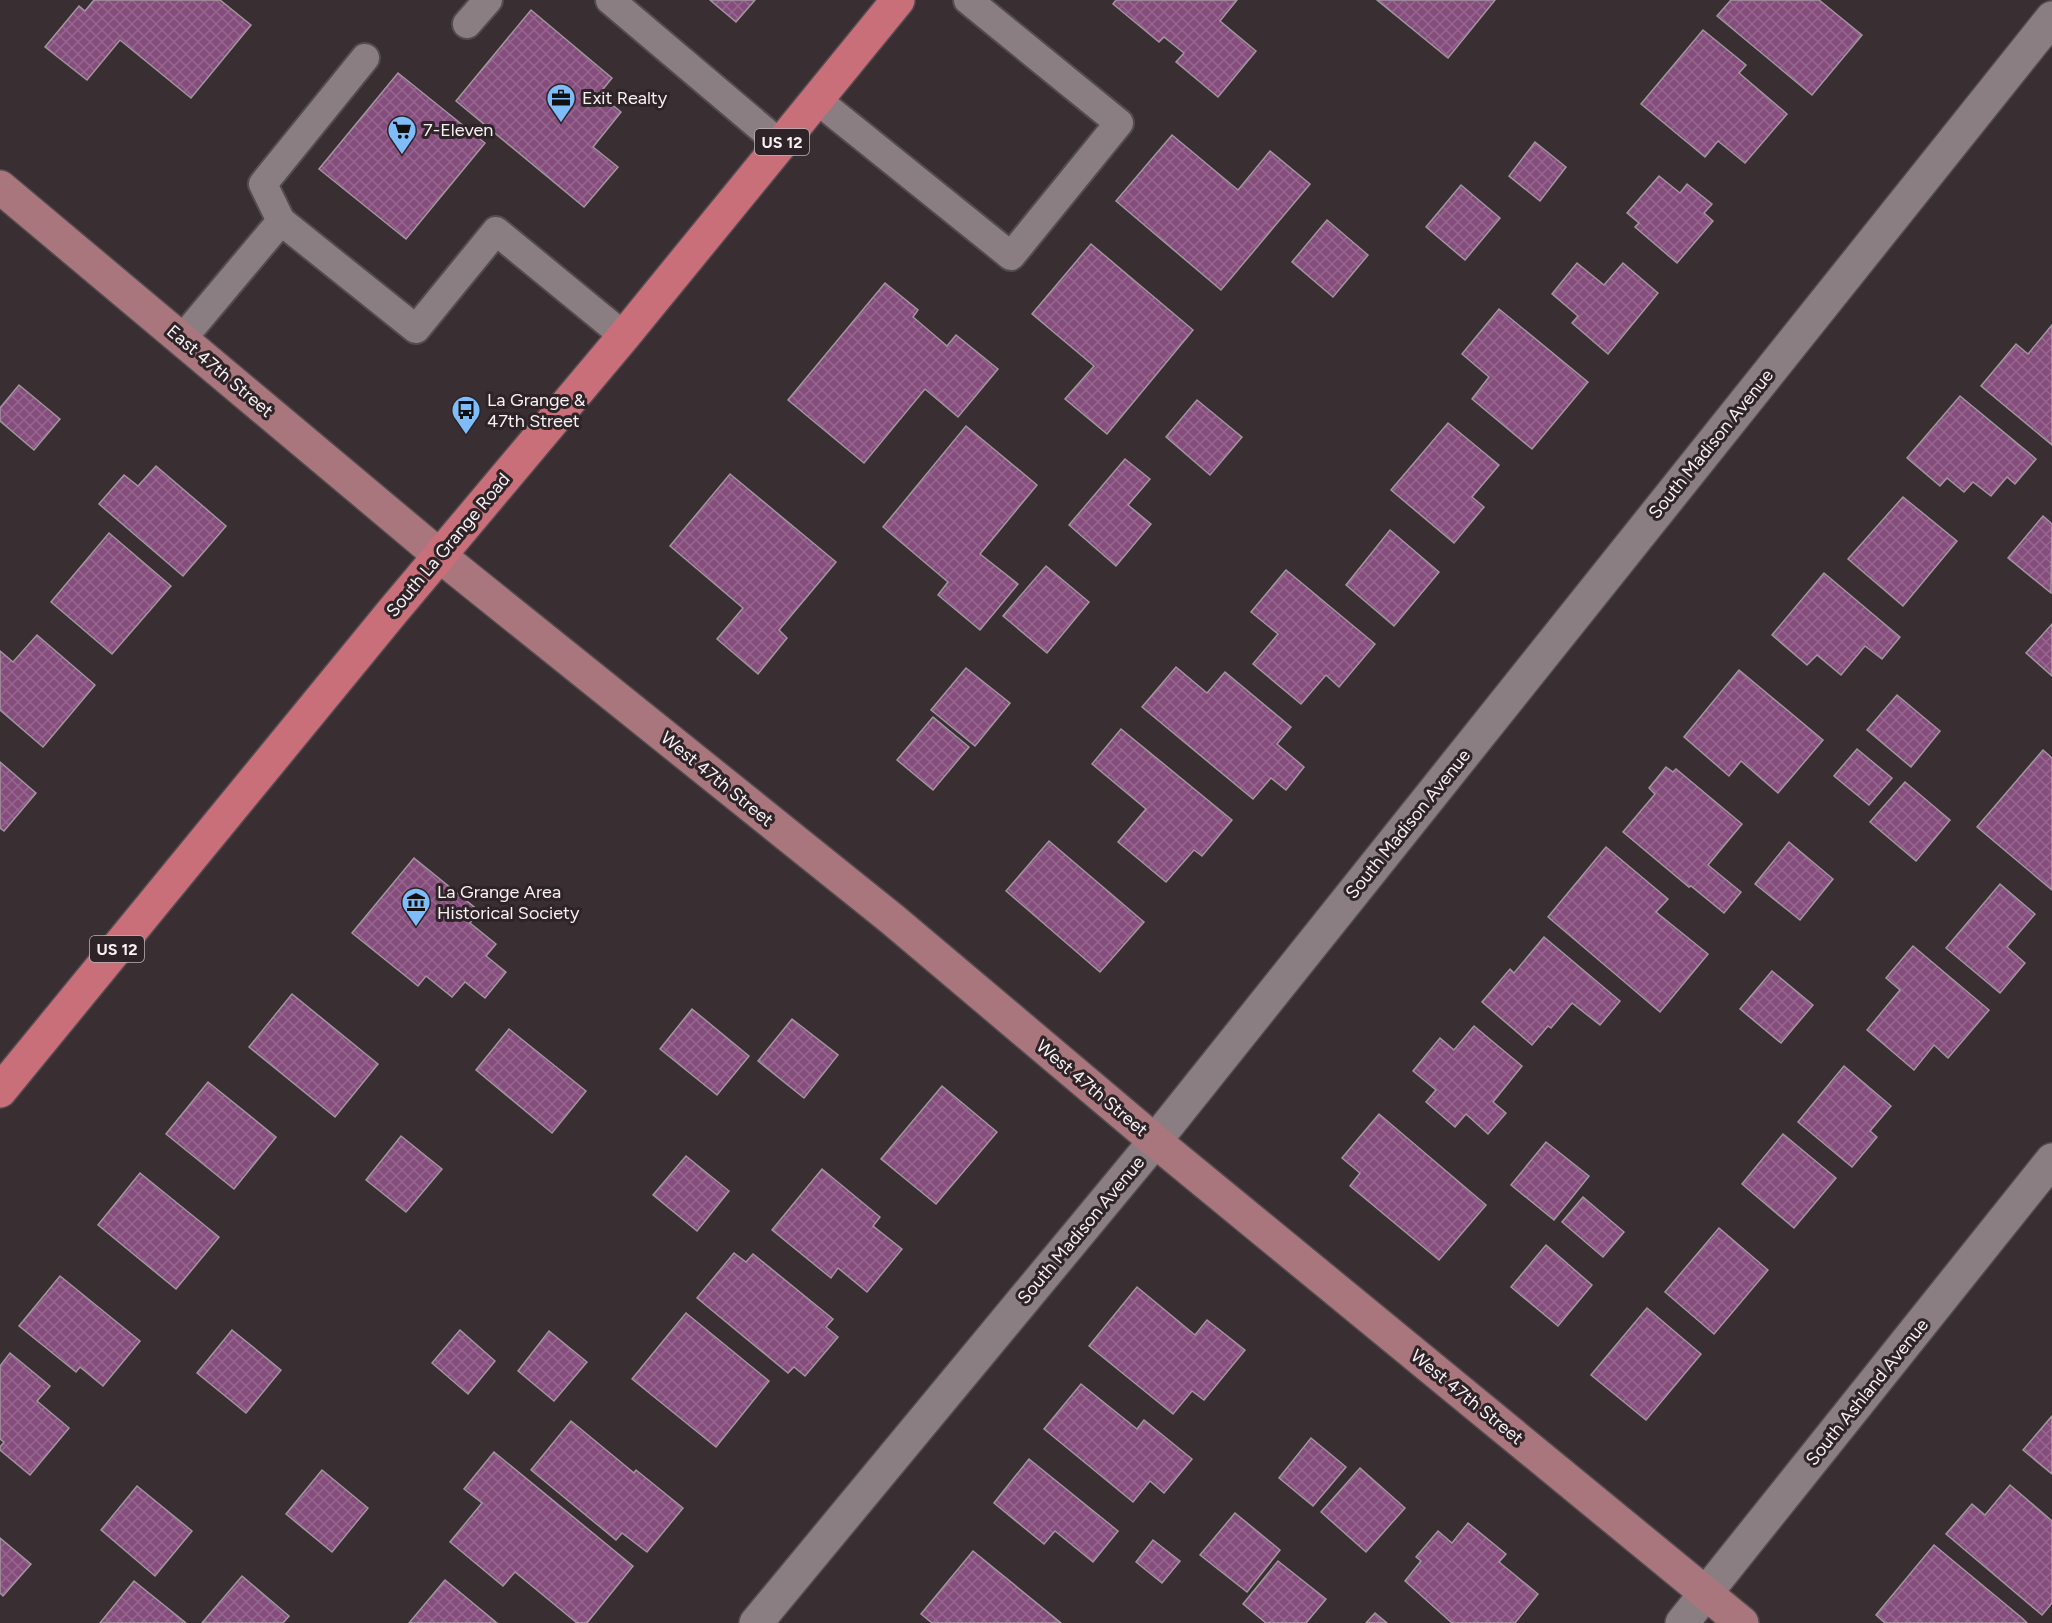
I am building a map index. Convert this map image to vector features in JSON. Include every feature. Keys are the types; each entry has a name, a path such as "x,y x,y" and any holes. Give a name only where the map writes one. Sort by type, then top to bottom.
{"main road":[{"name":"South La Grange Road","path":"0,1091 624,336 898,0"},
{"name":"East 47th Street","path":"0,187 440,556"},
{"name":"West 47th Street","path":"440,556 892,919 1155,1141 1742,1623"}],"street":[{"name":"South Madison Avenue","path":"756,1623 1155,1141 2052,18"},
{"name":"South Ashland Avenue","path":"1682,1623 2052,1160"}],"lane":[{"path":"467,24 488,0"},
{"path":"610,0 780,144"},
{"path":"816,99 1011,256 1119,123 968,0"},
{"path":"365,58 263,184 281,221 416,329 496,231 624,336"},
{"path":"182,339 281,221"}],"building":[{"path":"94,0 220,0 251,25 191,98 120,40 87,80 45,47 79,6 85,11"},
{"path":"710,0 755,0 736,22"},
{"path":"1116,0 1237,0 1220,21 1256,51 1218,97 1176,62 1184,53 1164,37 1159,42 1113,4"},
{"path":"1377,0 1495,0 1448,58"},
{"path":"1731,0 1819,0 1862,35 1812,95 1717,16"},
{"path":"531,10 612,78 599,94 621,112 593,147 618,167 584,207 456,101"},
{"path":"1703,30 1746,65 1739,73 1787,114 1745,163 1718,141 1705,157 1641,104"},
{"name":"7-Eleven","path":"398,73 485,143 406,239 319,169"},
{"path":"1172,135 1238,190 1270,151 1310,184 1221,290 1116,201"},
{"path":"1535,142 1566,167 1540,201 1509,176"},
{"path":"1659,176 1680,193 1687,184 1712,204 1704,213 1713,221 1677,263 1635,227 1639,223 1627,213"},
{"path":"1461,185 1500,218 1465,260 1426,227"},
{"path":"1327,220 1368,255 1333,297 1292,262"},
{"path":"1091,244 1193,330 1107,434 1065,399 1094,366 1032,314"},
{"path":"1577,263 1604,285 1623,263 1658,293 1608,354 1572,323 1578,316 1552,294"},
{"path":"885,283 918,310 913,317 947,346 956,335 998,369 958,417 925,389 864,463 788,400"},
{"path":"1499,309 1588,382 1532,449 1472,399 1489,377 1462,354"},
{"path":"2052,325 2052,445 1981,386 2016,344 2028,354"},
{"path":"19,385 60,419 34,450 0,421 0,408"},
{"path":"1960,396 2036,459 2015,484 2007,477 1991,496 1973,482 1964,492 1947,478 1940,486 1907,458"},
{"path":"1197,400 1242,437 1210,475 1166,437"},
{"path":"1448,423 1499,465 1472,497 1484,507 1454,543 1391,490"},
{"path":"966,426 1037,485 980,554 1018,584 980,630 938,595 948,582 883,527"},
{"path":"1125,459 1150,479 1128,505 1151,524 1116,566 1069,525"},
{"path":"156,466 226,526 183,576 99,504 124,475 138,486"},
{"path":"730,474 836,562 779,630 787,638 758,674 717,639 743,608 670,546"},
{"path":"1903,497 1957,541 1903,606 1848,559"},
{"path":"2043,516 2052,524 2051,593 2008,558"},
{"path":"1390,530 1439,572 1394,626 1346,585"},
{"path":"109,533 171,586 112,654 51,602"},
{"path":"1046,566 1089,602 1047,653 1003,616"},
{"path":"1286,570 1375,644 1339,687 1326,675 1301,704 1253,664 1278,634 1251,612"},
{"path":"1824,573 1900,637 1882,659 1865,646 1841,675 1817,655 1807,665 1772,635"},
{"path":"2052,624 2052,676 2026,653"},
{"path":"37,635 95,685 43,747 0,710 0,651 13,662"},
{"path":"1176,667 1207,693 1225,672 1291,727 1277,744 1304,767 1286,790 1271,778 1253,799 1142,707"},
{"path":"966,668 1010,703 975,746 931,710"},
{"path":"1739,670 1823,740 1778,793 1741,761 1729,776 1684,737"},
{"path":"1897,695 1940,731 1911,767 1867,730"},
{"path":"933,717 969,747 933,790 897,760"},
{"path":"1121,729 1232,820 1202,856 1194,850 1166,882 1118,842 1146,809 1092,764"},
{"path":"1857,749 1892,778 1869,805 1834,776"},
{"path":"2043,750 2052,758 2052,890 1977,827"},
{"path":"0,762 36,793 4,831 0,828"},
{"path":"1666,767 1673,772 1676,769 1742,824 1708,865 1741,892 1724,913 1623,832 1655,794 1649,788"},
{"path":"1905,782 1950,820 1916,861 1870,822"},
{"path":"1049,841 1144,922 1100,972 1006,891"},
{"path":"1789,842 1833,879 1800,920 1755,884"},
{"path":"1606,847 1668,899 1656,912 1708,954 1660,1012 1548,917"},
{"name":"La Grange Area Historical Society","path":"414,858 479,911 470,923 496,944 486,956 506,972 485,998 465,982 452,997 426,976 418,986 352,933"},
{"path":"2000,884 2035,914 2007,947 2025,963 2000,993 1946,948"},
{"path":"1544,937 1620,1001 1600,1025 1572,1003 1551,1028 1548,1026 1532,1045 1482,1002 1510,969 1514,973"},
{"path":"1913,946 1989,1010 1948,1058 1934,1045 1914,1070 1867,1030 1900,990 1886,978"},
{"path":"1772,971 1813,1005 1781,1043 1740,1009"},
{"path":"292,994 378,1064 335,1117 249,1047"},
{"path":"692,1009 749,1056 717,1095 660,1049"},
{"path":"792,1019 838,1055 804,1098 758,1061"},
{"path":"1474,1026 1522,1066 1493,1102 1506,1113 1488,1134 1466,1114 1455,1127 1426,1102 1436,1090 1413,1071 1440,1038 1454,1050"},
{"path":"509,1029 586,1091 552,1133 476,1070"},
{"path":"1844,1066 1891,1106 1870,1131 1877,1137 1852,1167 1798,1122"},
{"path":"208,1082 276,1137 234,1189 166,1134"},
{"path":"942,1086 997,1132 936,1204 881,1159"},
{"path":"1379,1114 1486,1205 1439,1260 1350,1186 1360,1173 1342,1158"},
{"path":"1783,1134 1836,1178 1794,1228 1742,1184"},
{"path":"401,1136 442,1169 406,1212 366,1180"},
{"path":"1546,1142 1589,1176 1554,1220 1511,1185"},
{"path":"686,1156 729,1191 697,1231 653,1195"},
{"path":"822,1169 880,1217 873,1226 902,1249 867,1292 838,1268 831,1278 772,1230"},
{"path":"140,1173 219,1237 176,1289 98,1225"},
{"path":"1583,1197 1624,1232 1603,1257 1562,1222"},
{"path":"1719,1228 1768,1270 1714,1334 1665,1292"},
{"path":"1546,1245 1592,1285 1558,1326 1511,1287"},
{"path":"734,1253 746,1262 753,1254 833,1319 826,1327 838,1337 805,1376 794,1367 788,1373 697,1298"},
{"path":"60,1276 140,1341 103,1386 80,1367 76,1372 19,1326"},
{"path":"1137,1287 1195,1335 1207,1320 1245,1350 1204,1400 1192,1391 1173,1414 1089,1346"},
{"path":"1647,1308 1701,1354 1646,1420 1591,1375"},
{"path":"686,1313 769,1381 716,1447 632,1379"},
{"path":"232,1330 281,1370 246,1413 197,1373"},
{"path":"460,1330 495,1361 468,1394 432,1363"},
{"path":"549,1331 587,1362 554,1401 518,1371"},
{"path":"10,1353 50,1386 37,1401 69,1428 30,1475 0,1450 4,1442 0,1439 0,1366"},
{"path":"1081,1384 1137,1429 1144,1420 1192,1459 1164,1493 1150,1481 1133,1502 1044,1429"},
{"path":"2052,1416 2052,1474 2023,1450"},
{"path":"571,1421 634,1473 636,1470 683,1508 647,1552 622,1533 616,1540 531,1470"},
{"path":"1311,1438 1346,1467 1313,1506 1279,1478"},
{"path":"494,1452 633,1566 587,1623 577,1623 515,1572 503,1586 450,1542 482,1503 464,1489"},
{"path":"1029,1459 1118,1531 1093,1562 1055,1531 1044,1544 994,1503"},
{"path":"1360,1468 1405,1508 1366,1552 1321,1512"},
{"path":"322,1470 368,1508 332,1552 286,1514"},
{"path":"2010,1485 2052,1521 2052,1603 2042,1615 1946,1534 1972,1504 1985,1515"},
{"path":"137,1486 192,1531 155,1576 101,1530"},
{"path":"1235,1513 1280,1550 1247,1592 1200,1555"},
{"path":"1468,1523 1506,1554 1499,1562 1538,1594 1515,1623 1452,1623 1405,1581 1421,1561 1416,1557 1438,1531 1452,1543"},
{"path":"0,1538 31,1564 3,1596 0,1593"},
{"path":"1153,1540 1180,1561 1162,1583 1136,1562"},
{"path":"1934,1545 2027,1623 1885,1623 1876,1615"},
{"path":"973,1551 1061,1623 932,1623 921,1614"},
{"path":"1278,1561 1326,1599 1306,1623 1266,1623 1243,1604"},
{"path":"242,1576 289,1616 283,1623 202,1623"},
{"path":"445,1580 497,1623 409,1623"},
{"path":"134,1581 186,1623 100,1623"},
{"path":"1375,1613 1387,1623 1366,1623"}],"place":[{"name":"Exit Realty","path":"561,124"},
{"name":"7-Eleven","path":"402,156"},
{"name":"La Grange & 47th Street","path":"466,436"},
{"name":"La Grange Area Historical Society","path":"416,928"}]}
